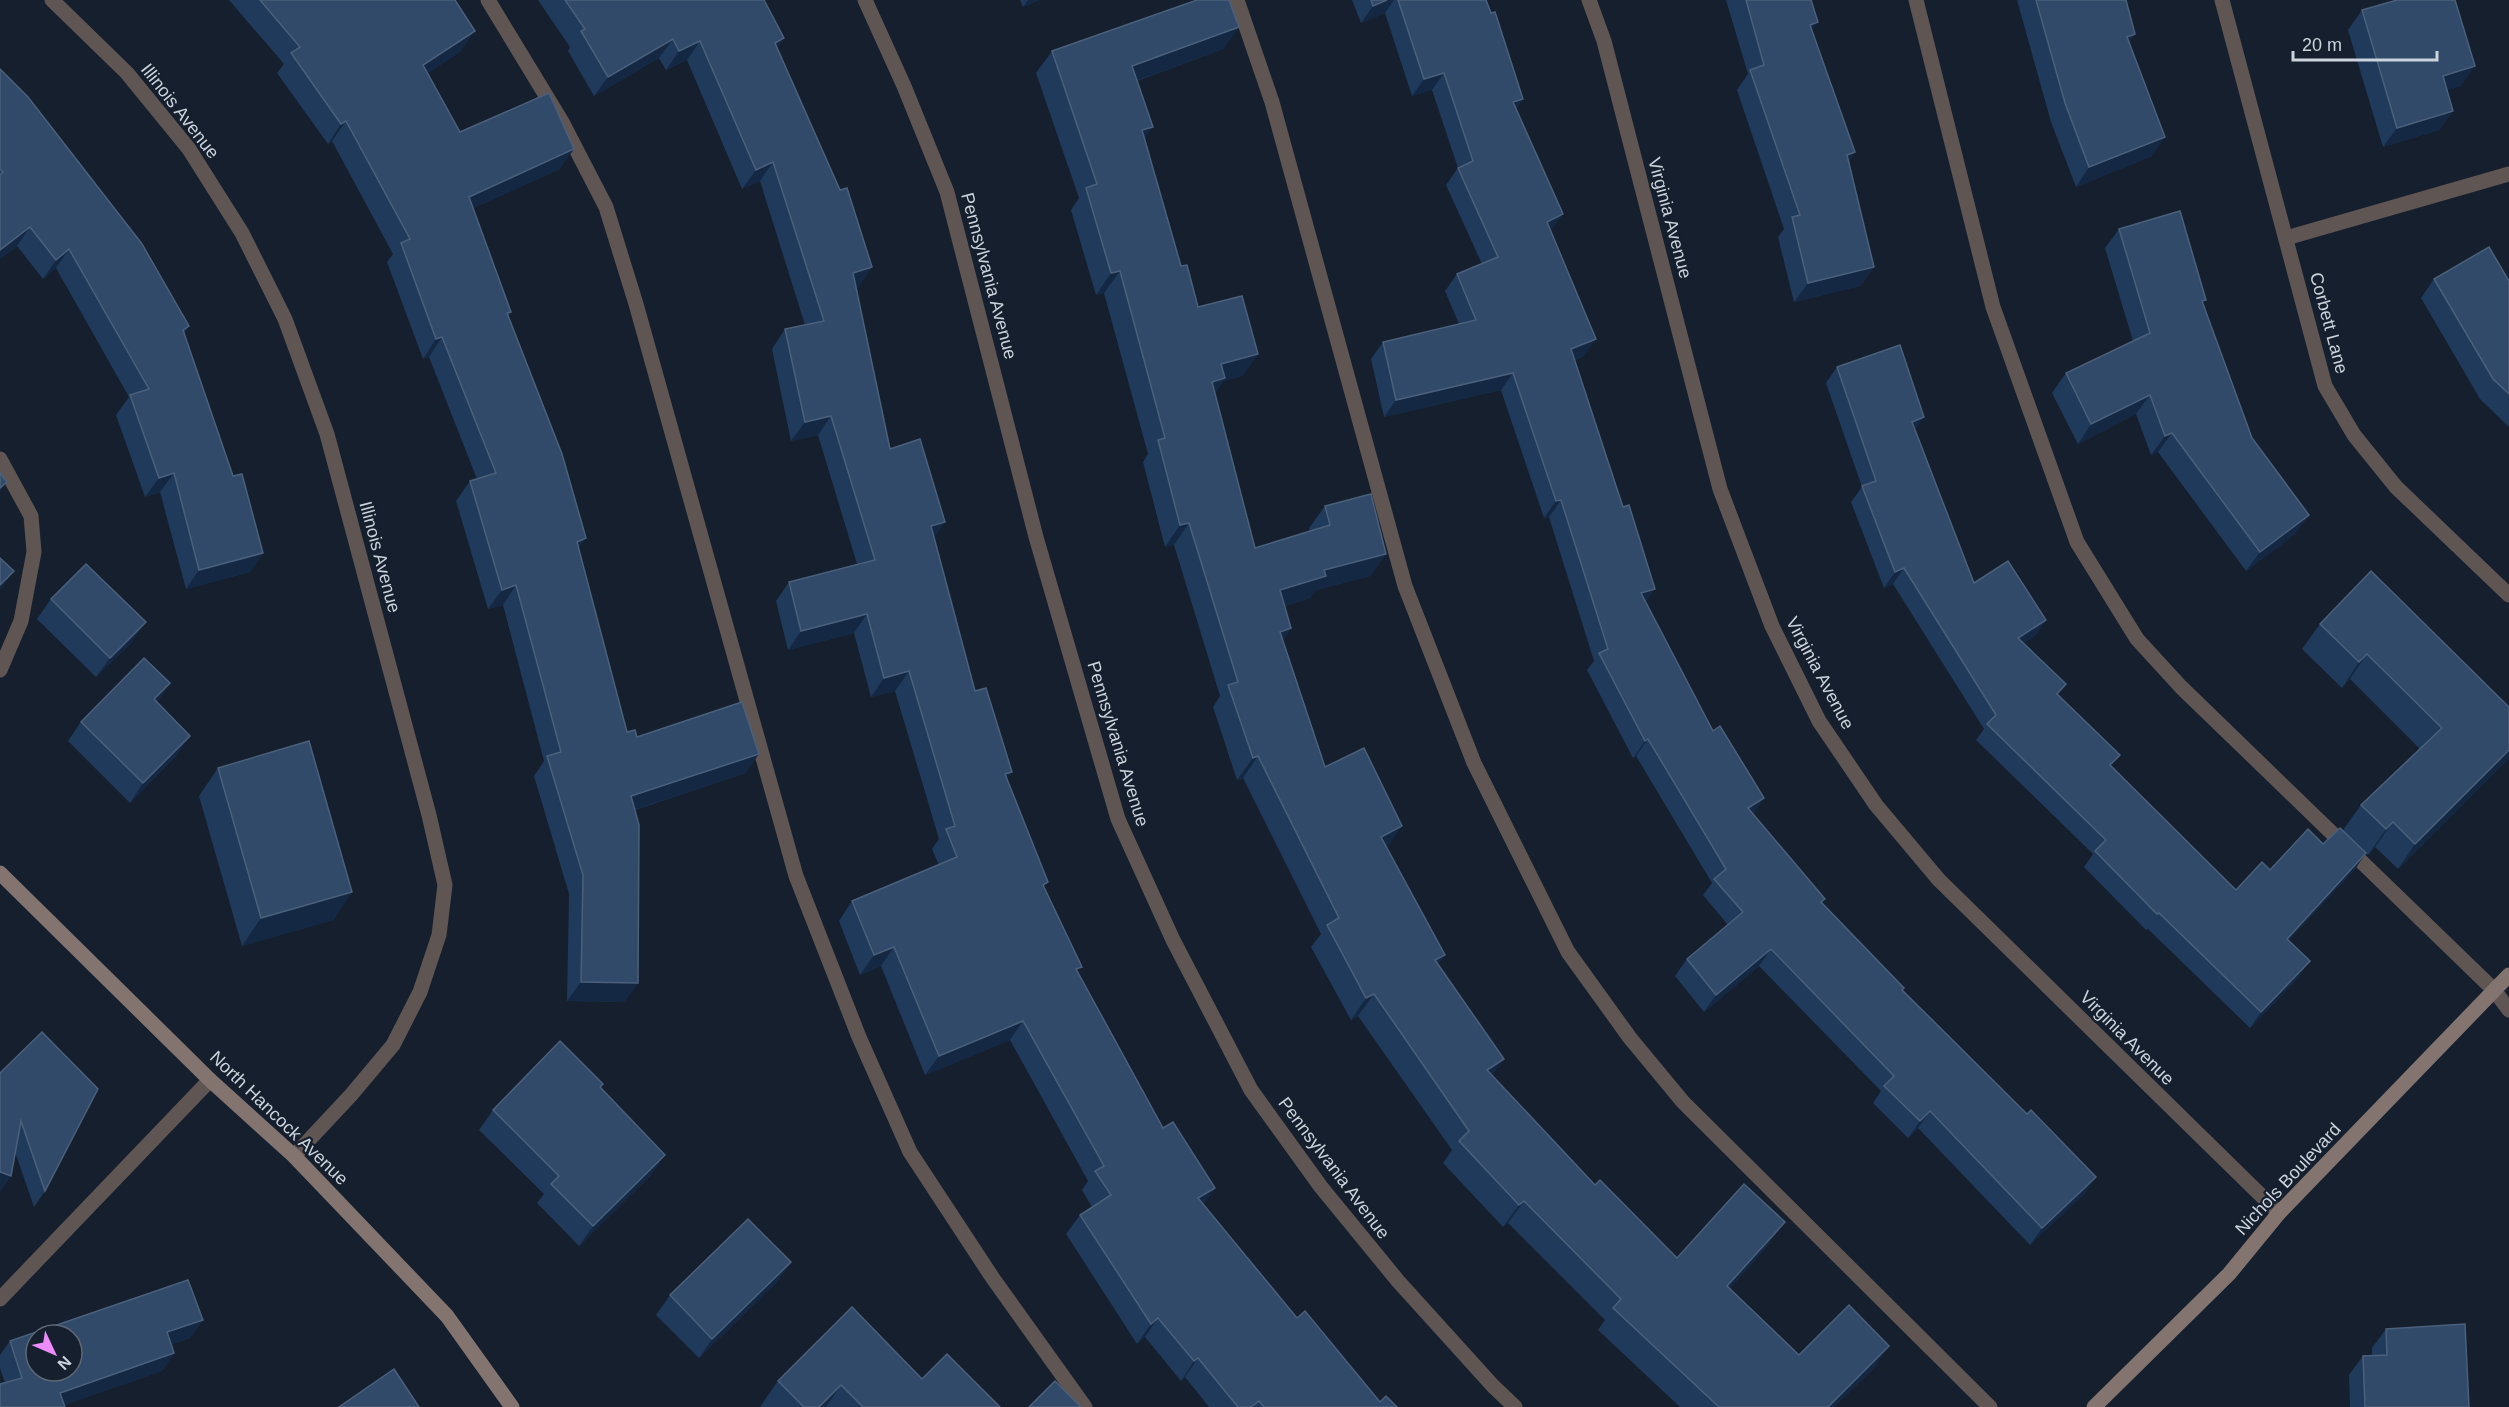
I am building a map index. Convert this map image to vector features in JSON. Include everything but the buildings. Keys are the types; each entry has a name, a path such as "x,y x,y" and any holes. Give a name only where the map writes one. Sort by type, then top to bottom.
{"street":[{"name":"Illinois Avenue","path":"52,0 127,73 189,149 242,233 285,319 327,434 429,815 445,885 439,935 420,992 393,1045 351,1095 294,1156"},
{"path":"488,0 562,122 606,207 636,304 796,876 859,1037 910,1152 992,1277 1085,1407"},
{"name":"Pennsylvania Avenue","path":"865,0 904,86 947,192 1036,537 1118,819 1173,940 1251,1090 1314,1178 1398,1281 1493,1386 1515,1407"},
{"path":"1237,0 1272,102 1405,586 1474,763 1568,952 1630,1038 1683,1102 1990,1407"},
{"name":"Virginia Avenue","path":"1589,0 1604,41 1720,489 1772,626 1820,722 1876,805 1939,880 2278,1214"},
{"path":"1916,0 1993,307 2077,542 2137,639 2181,687 2494,990 2509,1010"},
{"name":"Corbett Lane","path":"2222,0 2325,386 2354,435 2396,487 2509,595"},
{"path":"2286,238 2509,174"},
{"path":"0,459 31,516 34,552 21,621 0,670"},
{"name":"North Hancock Avenue","path":"0,873 210,1080 294,1156 447,1316 512,1407"},
{"name":"Nichols Boulevard","path":"2094,1407 2229,1274 2278,1214 2509,975"},
{"path":"0,1299 210,1080"}]}
